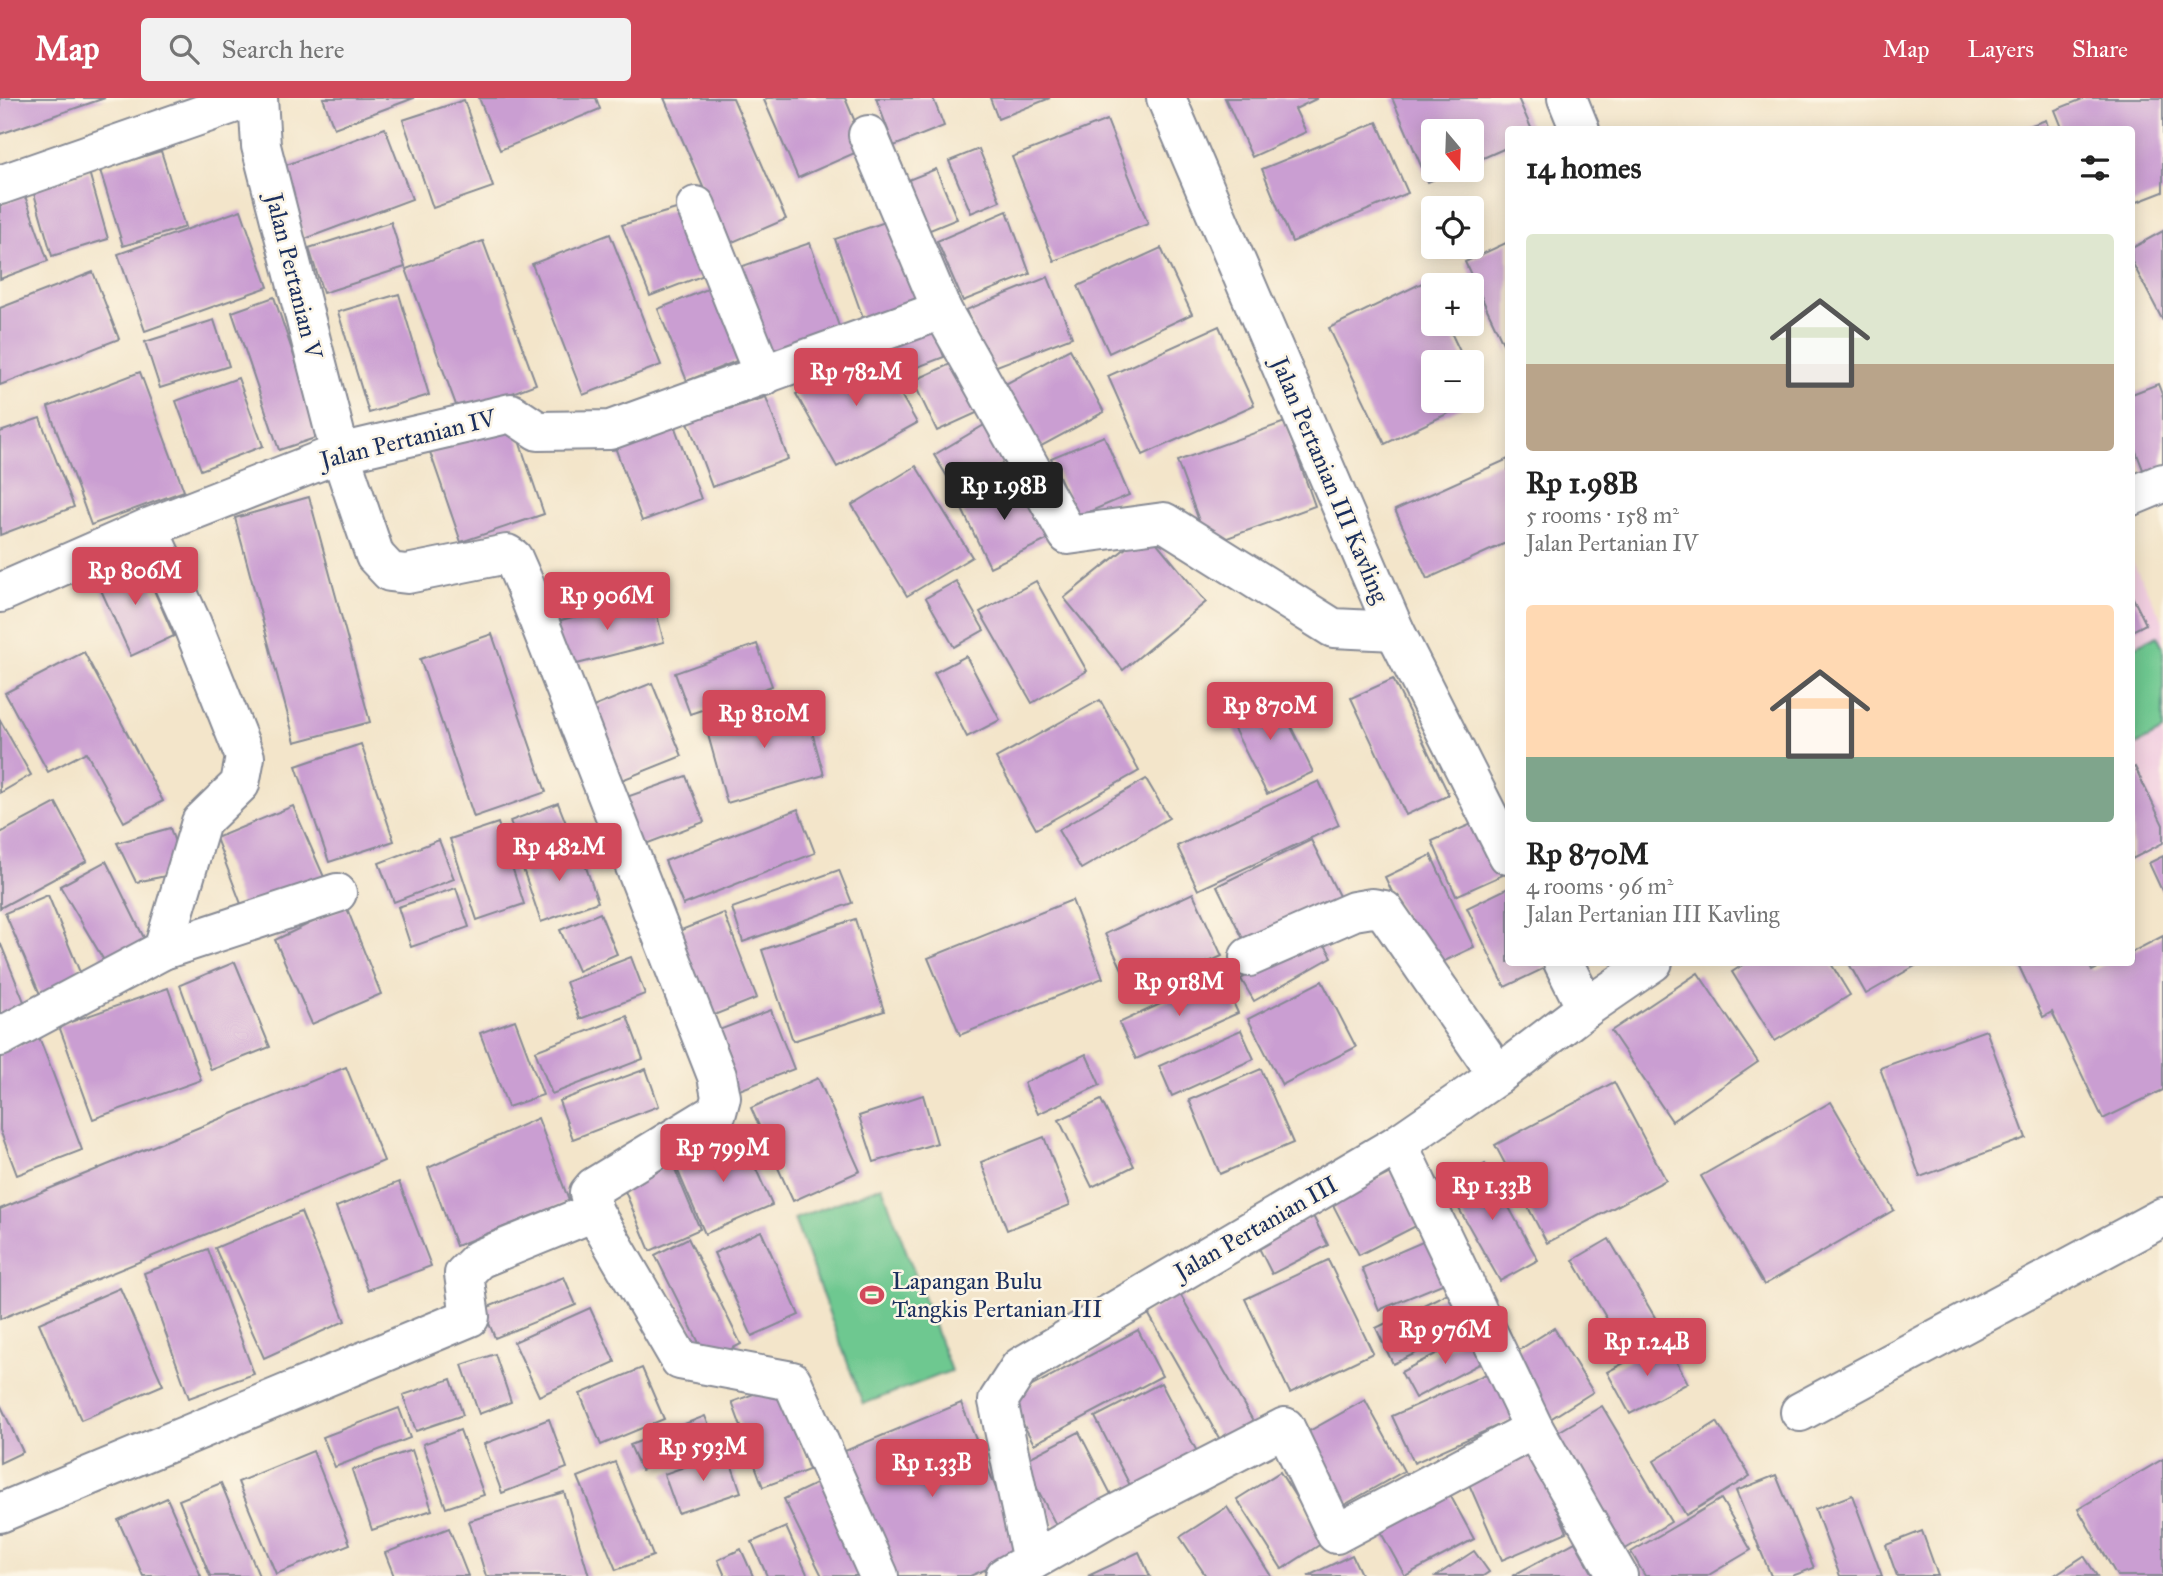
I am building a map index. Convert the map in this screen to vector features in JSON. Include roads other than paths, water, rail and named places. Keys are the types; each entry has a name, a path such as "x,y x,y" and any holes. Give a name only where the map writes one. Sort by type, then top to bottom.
{"street":[{"path":"0,185 250,98"},
{"name":"Jalan Pertanian V","path":"258,98 261,146 340,453 375,556 390,572 407,573 507,554 513,558 717,1076 721,1097 717,1112 594,1187 589,1193 594,1212"},
{"name":"Jalan Pertanian III Kavling","path":"1166,98 1395,631 1505,849"},
{"path":"1567,98 1578,126"},
{"path":"868,135 943,310 1068,535 1164,522 1333,628 1395,631"},
{"path":"695,206 764,376"},
{"name":"Jalan Pertanian IV","path":"0,593 148,528 340,453 511,413 538,431 610,430 943,310"},
{"path":"2135,495 2163,483"},
{"path":"148,528 192,624 245,757 240,784 201,822 163,950"},
{"path":"0,1037 163,950 337,893"},
{"path":"1249,957 1354,911 1372,908 1384,911 1497,1075"},
{"path":"1565,966 1586,1008"},
{"name":"Jalan Pertanian III","path":"1534,1429 1336,1534 1285,1427 1108,1518 1019,1568 998,1401 1020,1367 1398,1144 1647,966"},
{"path":"1398,1144 1534,1429 1618,1576"},
{"path":"0,1513 470,1317 464,1274 479,1259 594,1212 680,1360 792,1381 879,1576"},
{"path":"1800,1412 2163,1217"}],"place":[{"name":"Lapangan Bulu Tangkis Pertanian III","path":"872,1295"}]}
